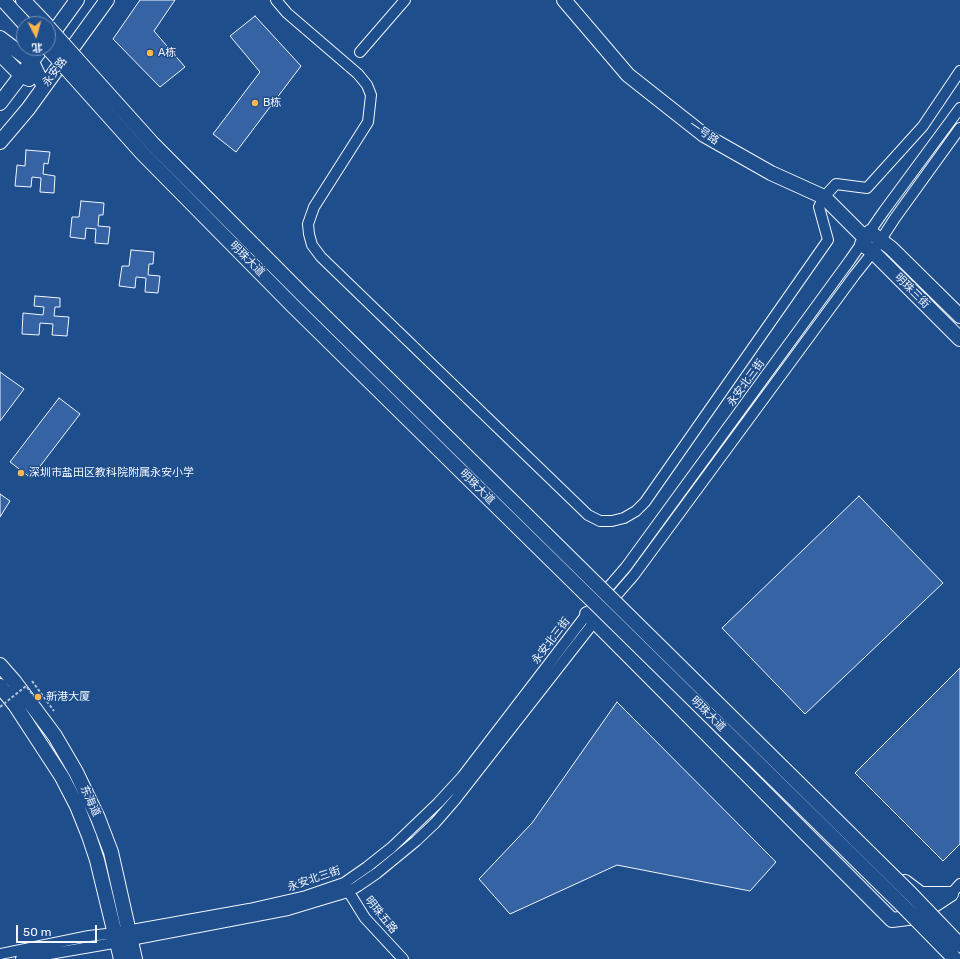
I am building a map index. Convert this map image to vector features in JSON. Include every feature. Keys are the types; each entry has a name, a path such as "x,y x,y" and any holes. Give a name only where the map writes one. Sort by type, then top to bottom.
{"street":[{"path":"3,0 18,16"},
{"path":"23,0 38,16"},
{"path":"56,29 77,0"},
{"name":"永安路","path":"0,142 28,109 108,0"},
{"path":"276,0 287,13 358,74 367,85 371,95 368,122 314,207 308,224 312,245 588,515 600,521 612,521 624,518 636,512 645,502 828,240 819,207 824,197 836,184 867,188 924,126 960,71"},
{"path":"360,52 405,0"},
{"name":"一号路","path":"564,0 628,74 704,135 771,173 824,197 870,241"},
{"name":"明珠大道","path":"56,36 153,144 304,296 960,944"},
{"path":"0,38 32,62 44,87"},
{"path":"0,54 22,76 44,87"},
{"path":"0,103 36,56"},
{"name":"明珠大道","path":"55,56 142,153 283,296 902,904 955,959"},
{"name":"永安北三街","path":"21,959 123,936 288,910 309,904 346,887 367,867 391,848 438,803 462,777 590,618 617,594 634,575 849,282 884,212 960,108"},
{"name":"永安北三街","path":"590,618 601,596 626,567 870,241 960,128"},
{"name":"明珠三街","path":"870,241 891,248 960,316"},
{"name":"明珠三街","path":"870,241 960,339"},
{"path":"601,596 617,594"},
{"name":"明珠大道","path":"617,594 907,885 921,894 955,889"},
{"name":"明珠大道","path":"590,618 892,920 916,917 955,889"},
{"name":"东海道","path":"0,665 14,681 55,736 76,772 98,818 108,845 123,936 121,959"},
{"name":"东海道","path":"0,686 15,705 62,777 89,836 123,936 135,959"},
{"name":"明珠五路","path":"346,887 365,918 403,959"},
{"name":"永安北三街","path":"0,954 89,936 123,936"}],"path":[{"path":"32,681 54,711"},
{"path":"0,707 26,686 37,700 43,696"}],"building":[{"name":"A栋","path":"140,0 175,0 154,31 185,67 160,87 113,39"},
{"name":"B栋","path":"255,16 301,66 236,152 213,134 260,72 230,36"},
{"path":"26,150 50,152 48,164 44,163 43,174 55,176 54,193 40,192 41,178 32,177 31,187 15,186 17,165 25,166"},
{"path":"81,201 104,203 103,215 99,215 98,226 110,227 108,244 95,243 96,229 86,228 85,239 70,237 72,217 79,217"},
{"path":"131,250 154,252 153,264 149,264 148,275 160,276 158,293 145,292 146,278 136,277 135,288 119,286 122,266 129,266"},
{"path":"35,296 60,298 60,307 55,307 54,316 69,317 67,336 52,335 53,324 40,323 39,335 22,334 23,313 43,315 44,307 34,306"},
{"path":"0,372 24,389 0,421"},
{"path":"59,398 80,414 31,478 10,462"},
{"path":"0,494 10,501 0,517"},
{"path":"859,496 943,583 805,714 722,628"},
{"path":"960,668 960,844 943,861 855,773"},
{"path":"617,702 776,862 750,891 617,865 510,914 479,879 532,823"}],"place":[{"name":"A栋","path":"150,53"},
{"name":"B栋","path":"255,103"},
{"name":"深圳市盐田区教科院附属永安小学","path":"21,473"},
{"name":"新港大厦","path":"38,697"}]}
